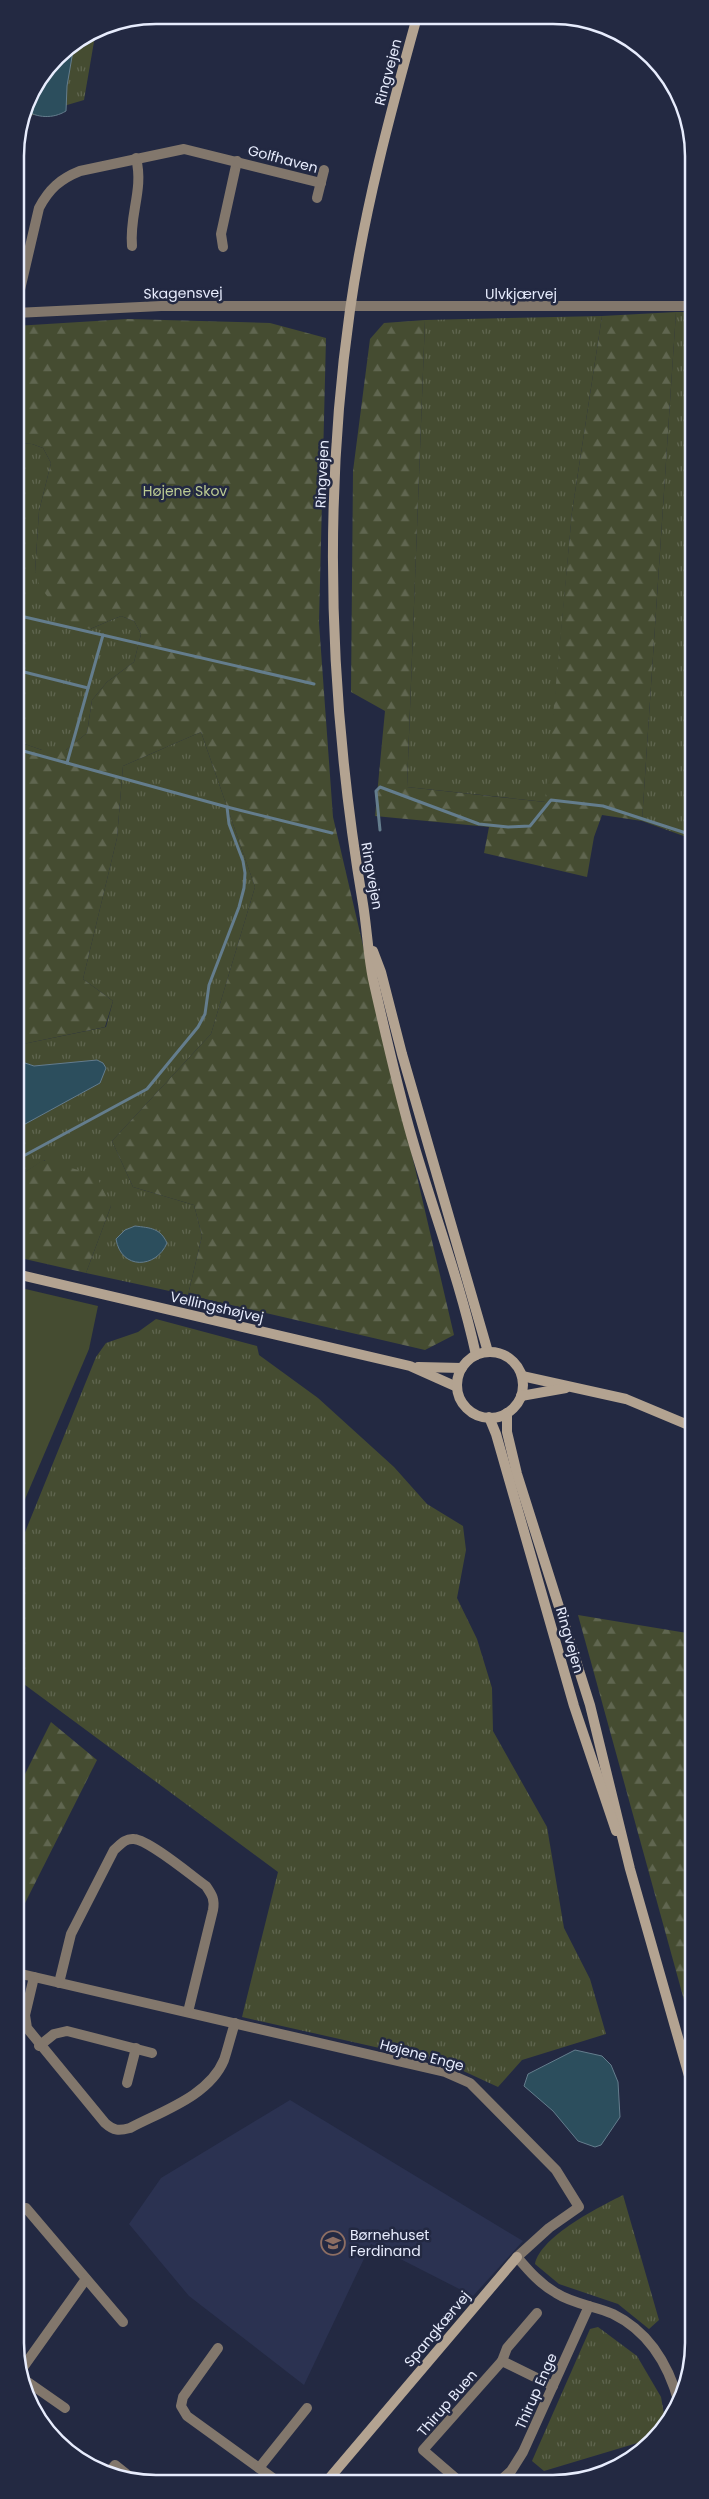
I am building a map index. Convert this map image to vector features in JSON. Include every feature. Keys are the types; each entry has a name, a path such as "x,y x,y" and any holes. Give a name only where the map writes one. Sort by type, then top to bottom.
{"main road":[{"name":"Ringvejen","path":"415,24 380,150 350,307 335,464 332,587 337,702 347,806 372,974 412,1137 460,1289 476,1355"},
{"name":"Ringvejen","path":"368,939 381,972 402,1054 488,1352"},
{"name":"Vellingshøjvej","path":"24,1276 410,1366 458,1386"},
{"path":"488,1352 495,1352 509,1358 522,1376 521,1396 507,1413 488,1417 475,1414 465,1405 458,1386 462,1368 476,1355 488,1352"},
{"name":"Vellingshøjvej","path":"410,1366 462,1368"},
{"path":"522,1376 626,1399 685,1424"},
{"path":"521,1396 570,1388"},
{"name":"Ringvejen","path":"507,1413 508,1432 517,1474 590,1705 630,1869 685,2062"},
{"name":"Ringvejen","path":"488,1417 498,1442 574,1706 630,1869"},
{"name":"Spangkærvej","path":"332,2475 516,2257"}],"street":[{"name":"Golfhaven","path":"24,275 36,220 45,196 65,177 80,171 184,149 321,183"},
{"path":"132,246 130,230 140,184 136,158"},
{"name":"Golfhaven","path":"223,247 221,234 238,161"},
{"name":"Golfhaven","path":"317,198 324,170"},
{"name":"Skagensvej","path":"24,312 162,306 331,305 350,307"},
{"name":"Ulvkjærvej","path":"350,307 685,306"},
{"path":"59,1983 71,1934 114,1850 124,1840 133,1838 154,1848 206,1886 212,1894 214,1901 213,1910 188,2012"},
{"name":"Højene Enge","path":"24,1975 234,2022 459,2077 479,2092 556,2170 579,2207"},
{"path":"34,1977 25,2015 26,2028 39,2046 105,2123 112,2129 119,2131 130,2128 200,2091 211,2080 223,2061 234,2022"},
{"path":"39,2046 59,2031 67,2031 152,2052"},
{"path":"127,2083 136,2048"},
{"name":"Spangkærvej","path":"516,2257 549,2228 579,2207"},
{"path":"26,2208 123,2322"},
{"path":"516,2257 537,2280 557,2294 613,2314 633,2327 647,2340 669,2371 676,2392"},
{"path":"25,2364 86,2279"},
{"name":"Thirup Enge","path":"507,2475 523,2452 589,2306"},
{"name":"Thirup Buen","path":"452,2475 424,2450 502,2361 507,2348 537,2314"},
{"path":"218,2348 183,2398 181,2406 187,2416 269,2475"},
{"path":"502,2361 553,2386"},
{"path":"31,2384 65,2408"},
{"path":"259,2468 307,2408"}],"shaded area":[{"path":"72,54 67,86 66,111 61,114 45,117 31,113 37,98 46,83 62,62"},
{"path":"97,1060 103,1063 106,1068 100,1083 24,1125 24,1063 34,1066"},
{"path":"135,1226 154,1230 164,1238 167,1243 162,1252 155,1258 139,1262 131,1261 119,1249 116,1239 125,1230"},
{"path":"575,2050 602,2056 611,2065 618,2082 620,2117 601,2145 595,2147 578,2141 553,2111 524,2086 528,2074"},
{"name":"Børnehuset Ferdinand","path":"290,2100 523,2241 473,2296 371,2244 304,2385 189,2296 129,2224 161,2178"}],"green space":[{"path":"94,39 84,100 30,116 37,98 62,62"},
{"path":"676,312 685,312 685,836 642,821"},
{"path":"676,312 642,821 602,815 594,837 587,877 484,853 489,827 375,816 385,711 351,692 353,471 370,339 384,323 425,320 407,787 545,802 572,512 602,316"},
{"path":"602,316 572,512 546,802 407,787 425,320"},
{"name":"Højene Skov","path":"128,319 270,323 326,338 319,623 333,817 454,1335 425,1350 188,1295 202,1236 194,1205 133,1187 112,1141 211,1034 255,887 201,732 123,766 117,838 83,979 113,1001 105,1027 24,1044 24,744 42,750 66,750 87,733 92,700 107,682 134,662 141,634 134,621 121,616 90,629 66,620 40,587 35,572 39,511 51,463 43,448 24,444 24,325"},
{"path":"24,444 43,448 51,463 39,511 35,572 90,629 121,616 134,621 141,634 134,662 107,682 92,700 87,733 66,750 42,750 24,744"},
{"path":"201,732 255,887 211,1034 112,1141 133,1187 194,1205 202,1236 188,1295 86,1273 111,1206 44,1160 24,1173 24,1125 100,1083 97,1060 34,1066 24,1063 24,1044 106,1027 113,1001 83,979 117,838 123,766"},
{"path":"43,1160 96,1175 111,1206 86,1273 24,1259 24,1173"},
{"path":"24,1289 98,1306 89,1349 24,1502"},
{"path":"156,1319 257,1346 259,1355 318,1398 394,1467 427,1504 463,1526 466,1550 457,1598 477,1639 492,1688 493,1731 547,1827 564,1928 590,1979 606,2034 522,2060 498,2087 446,2063 242,2017 278,1872 24,1684 24,1535 96,1357 106,1343 138,1332"},
{"path":"578,1615 685,1633 685,2004"},
{"path":"51,1722 97,1760 24,1905 24,1776"},
{"path":"623,2195 659,2320 649,2329 618,2304 559,2284 535,2264 540,2253 559,2233 572,2223"},
{"path":"598,2327 637,2356 661,2397 664,2414 647,2437 641,2442 544,2471 532,2461 590,2329"}],"waterway":[{"path":"24,617 314,684"},
{"path":"103,635 67,763 227,807 332,833"},
{"path":"24,672 88,688"},
{"path":"24,751 67,763"},
{"path":"380,830 376,791 380,787 479,824 508,827 530,826 551,800 603,806 685,833"},
{"path":"24,1156 147,1089 198,1027 205,1014 209,985 239,907 244,888 245,873 243,861 229,824 227,807"}],"place":[{"name":"Børnehuset Ferdinand","path":"333,2243"}]}
